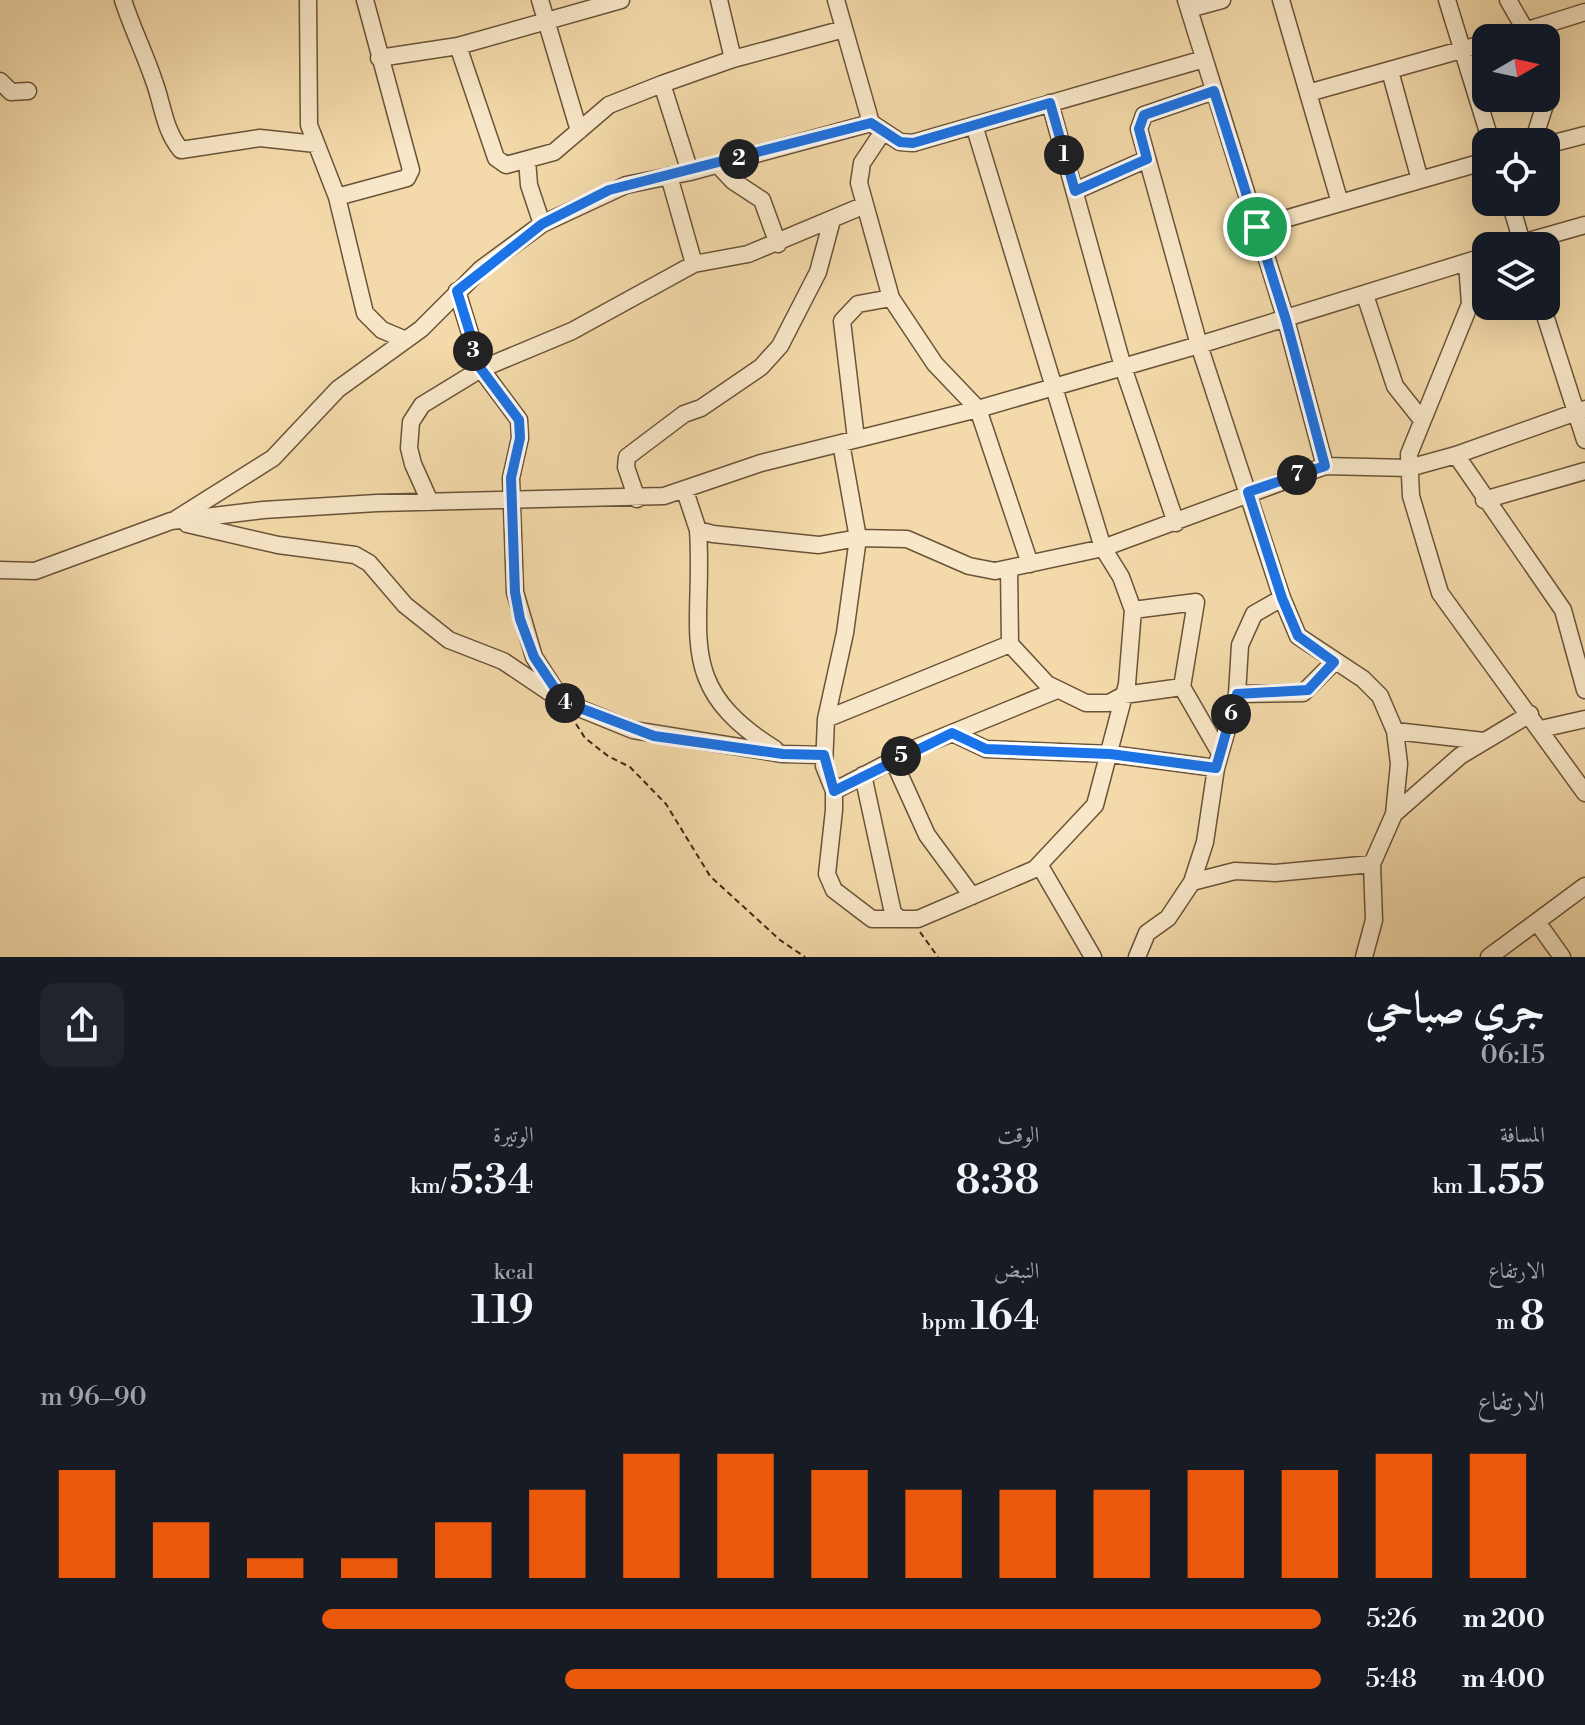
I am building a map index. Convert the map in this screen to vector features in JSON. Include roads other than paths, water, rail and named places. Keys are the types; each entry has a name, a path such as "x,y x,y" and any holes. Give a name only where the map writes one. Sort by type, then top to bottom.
{"street":[{"path":"123,0 142,56 154,78 168,129 181,150 260,138 316,144"},
{"path":"308,0 306,103 316,144 337,197 365,313 382,330 406,340"},
{"path":"337,197 411,175 365,0"},
{"path":"540,0 579,131"},
{"path":"379,58 458,46 621,0"},
{"path":"719,0 733,59"},
{"path":"836,0 877,128 900,142 913,143 1204,59"},
{"path":"1222,0 1187,4 1286,320 1325,466"},
{"path":"1281,0 1340,203"},
{"path":"1447,0 1487,128"},
{"path":"1508,0 1522,24"},
{"path":"1554,24 1585,12"},
{"path":"458,46 496,158 506,165 554,152 609,105 733,59 844,29"},
{"path":"1308,93 1472,48"},
{"path":"1390,71 1420,180"},
{"path":"0,81 11,92 28,91"},
{"path":"662,84 690,172"},
{"path":"1214,91 1144,115 1139,129 1199,345 1282,598 1298,636 1363,679 1380,696 1395,731 1399,764 1394,814 1372,864 1374,920 1364,957"},
{"path":"1050,103 1123,367 1176,523"},
{"path":"891,298 858,304 842,321 848,441 858,538 845,633 826,719 824,755 834,791 827,874 834,890 872,919 906,920 972,896 1040,866 1095,805 1124,695 1133,610 1121,577 1103,548 974,125"},
{"path":"176,521 273,458 338,389 406,340 457,291 542,224 609,190 877,128"},
{"path":"877,128 862,163 859,183 891,298 935,364 978,409 1030,564"},
{"path":"1560,141 1585,135"},
{"path":"1075,191 1147,159"},
{"path":"527,160 529,185 542,224"},
{"path":"717,164 733,181 762,200 778,244"},
{"path":"1257,227 1472,165"},
{"path":"669,176 694,264"},
{"path":"430,502 409,448 415,412 481,369 572,331 694,264 734,258 778,244 865,205"},
{"path":"637,499 626,467 627,457 684,414 701,408 761,367 780,346 818,272 832,220"},
{"path":"1560,233 1585,225"},
{"path":"0,570 35,571 176,521 272,509 513,499 637,499 685,491 753,465 978,409 1286,320 1472,261"},
{"path":"1467,263 1470,304 1409,454 1411,496 1440,593 1585,793"},
{"path":"457,291 481,369 519,420 520,438 511,478 513,565 520,619 534,657 564,702"},
{"path":"1365,295 1395,386 1422,420"},
{"path":"1547,320 1579,410 1585,440"},
{"path":"698,530 819,545 858,538 915,541 969,566 995,571 1103,548 1325,466 1409,468 1456,455 1579,410"},
{"path":"1456,455 1484,500 1563,610 1585,690"},
{"path":"1484,500 1585,471"},
{"path":"685,491 698,530 698,642 707,685 737,724 783,754"},
{"path":"176,521 278,545 355,555 369,563 405,605 449,640 503,661 564,702 654,736 783,754 824,755"},
{"path":"1009,568 1010,644 1038,676 1057,690 1098,704 1124,695 1182,687"},
{"path":"1137,957 1147,933 1168,918 1192,882 1205,842 1218,760 1237,694 1240,645 1251,619 1282,598"},
{"path":"1133,610 1196,602 1182,687 1218,760"},
{"path":"826,719 1010,644"},
{"path":"1237,694 1303,693 1334,662"},
{"path":"834,791 952,733 1057,690"},
{"path":"1394,814 1460,756 1530,714"},
{"path":"1541,729 1585,719"},
{"path":"1395,731 1484,741"},
{"path":"952,733 986,749 1218,760"},
{"path":"893,760 927,835 972,896"},
{"path":"863,775 891,904 906,920"},
{"path":"1192,882 1235,871 1275,873 1372,864"},
{"path":"1040,866 1093,957"},
{"path":"1489,957 1585,886"},
{"path":"1537,922 1562,957"}]}
